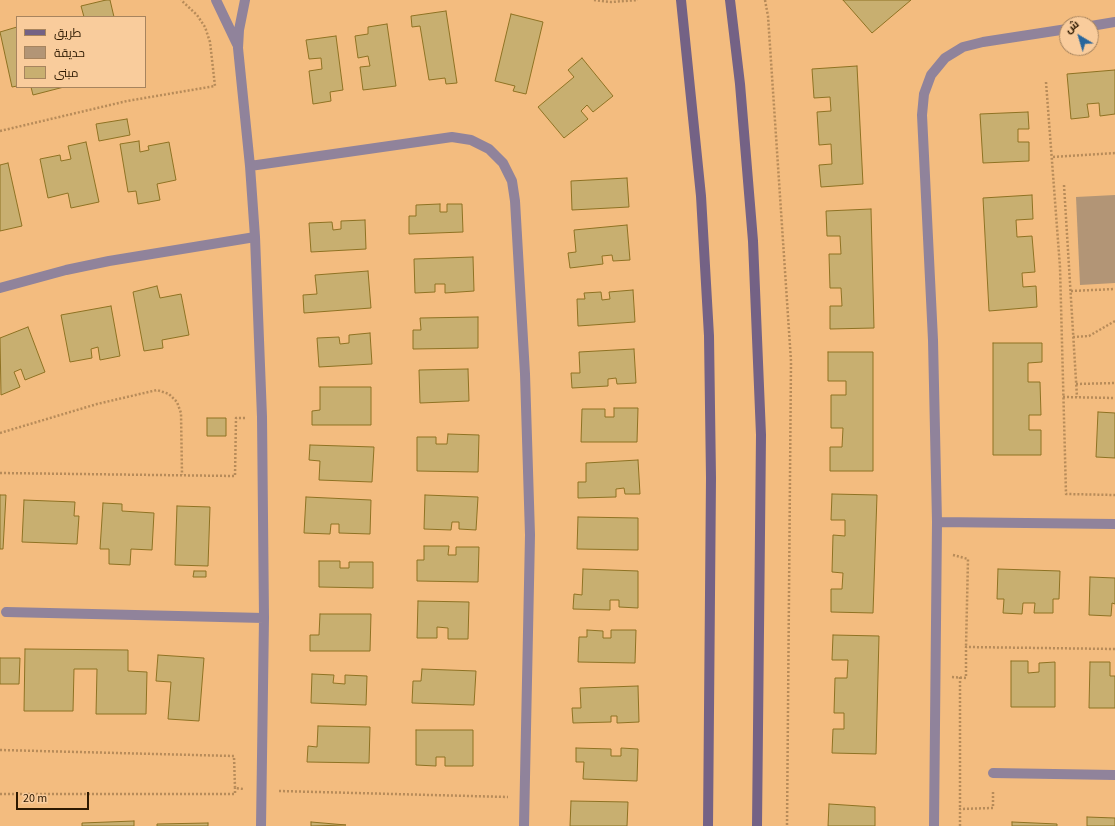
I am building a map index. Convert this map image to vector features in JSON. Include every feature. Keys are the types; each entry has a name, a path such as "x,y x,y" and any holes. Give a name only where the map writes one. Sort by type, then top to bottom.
{"street":[{"path":"216,0 238,48"},
{"path":"245,0 239,30 238,48 250,166 255,236 262,417 264,618 260,826"},
{"path":"681,0 701,196 709,336 712,478 708,826"},
{"path":"730,0 740,84 753,241 761,434 757,826"},
{"path":"1099,25 1115,22"},
{"path":"934,826 937,522 933,340 922,115 924,94 931,75 945,58 963,47 983,42 1059,30"},
{"path":"250,166 452,137 471,140 489,149 503,163 512,181 515,201 525,366 530,535 524,826"},
{"path":"0,288 66,270 109,261 255,236"},
{"path":"937,522 1115,524"},
{"path":"6,612 264,618"},
{"path":"993,773 1115,775"}],"path":[{"path":"0,131 127,101 215,86 210,42 205,27 197,15 181,0"},
{"path":"594,0 611,2 638,0"},
{"path":"765,0 768,16 791,361 787,826"},
{"path":"1046,82 1053,157 1060,267 1066,494 1115,496"},
{"path":"1053,157 1115,153"},
{"path":"1064,186 1076,397"},
{"path":"1071,291 1115,289"},
{"path":"1073,337 1089,336 1115,320"},
{"path":"1076,384 1115,383"},
{"path":"0,433 97,404 157,390 169,394 177,402 181,413 182,475"},
{"path":"1063,397 1115,398"},
{"path":"0,473 235,476 236,418 262,417"},
{"path":"936,676 966,678 968,559 937,550"},
{"path":"966,647 1115,649"},
{"path":"960,677 960,826"},
{"path":"960,809 993,808 993,773"},
{"path":"0,794 235,794 235,788"}],"green space":[{"path":"1115,195 1115,283 1080,285 1076,197"}],"building":[{"path":"110,0 114,16 84,16 81,6"},
{"path":"843,0 911,0 872,33"},
{"path":"446,11 457,83 446,84 445,78 429,80 420,26 412,27 411,16"},
{"path":"511,14 543,22 526,94 513,91 515,86 495,81"},
{"path":"387,24 396,86 363,90 360,67 370,66 368,56 358,58 355,36 368,34 368,27"},
{"path":"16,27 16,86 12,87 0,32"},
{"path":"336,36 343,90 330,92 331,101 313,104 309,71 322,69 321,58 309,59 306,40"},
{"path":"582,58 613,96 593,112 587,105 581,111 588,119 564,138 538,107 574,77 568,70"},
{"path":"857,66 863,184 821,187 819,165 832,164 831,144 819,145 817,112 831,111 830,97 814,98 812,69"},
{"path":"1115,70 1115,114 1100,116 1099,103 1087,104 1089,117 1071,119 1067,74"},
{"path":"31,88 60,88 33,95"},
{"path":"1028,112 1029,129 1018,129 1018,142 1029,142 1029,161 983,163 980,114"},
{"path":"127,119 130,135 99,141 96,124"},
{"path":"139,141 140,152 149,150 148,146 169,142 176,180 157,184 160,200 138,204 136,191 128,192 120,144"},
{"path":"86,142 99,202 71,208 68,193 48,198 40,159 60,155 61,161 71,159 68,146"},
{"path":"8,163 22,226 0,231 0,165"},
{"path":"627,178 629,207 572,210 571,181"},
{"path":"1032,195 1033,219 1016,220 1017,237 1032,236 1035,272 1022,273 1023,287 1036,286 1037,307 989,311 983,198"},
{"path":"440,204 440,212 447,212 447,204 462,204 463,232 409,234 409,216 416,216 416,205"},
{"path":"871,209 874,328 830,329 830,306 842,306 841,288 830,288 829,254 841,254 840,236 827,236 826,211"},
{"path":"365,220 366,249 311,252 309,223 332,222 333,230 341,229 341,221"},
{"path":"627,225 630,260 613,261 612,255 602,256 603,264 570,268 568,253 576,252 574,230"},
{"path":"473,257 474,291 445,293 445,284 435,284 435,292 415,293 414,259"},
{"path":"368,271 371,308 304,313 303,295 317,294 315,275"},
{"path":"157,286 160,298 181,294 189,335 162,340 163,348 144,351 133,292"},
{"path":"633,290 635,322 578,326 577,299 585,299 584,293 601,292 602,300 610,299 609,292"},
{"path":"111,306 120,356 100,360 98,347 91,349 92,358 70,362 61,315"},
{"path":"478,317 478,348 413,349 413,330 421,330 420,318"},
{"path":"28,327 45,372 25,380 21,369 14,372 20,387 1,395 0,338"},
{"path":"370,333 372,364 319,367 317,338 339,337 340,344 349,343 349,335"},
{"path":"993,343 1042,343 1042,362 1028,363 1028,382 1040,382 1041,415 1029,415 1029,430 1041,430 1041,455 993,455"},
{"path":"634,349 636,383 617,384 616,378 608,379 608,386 572,388 571,373 580,373 579,352"},
{"path":"828,352 873,352 873,471 830,471 830,447 842,447 843,428 831,428 831,395 846,395 846,381 828,381"},
{"path":"468,369 469,401 420,403 419,370"},
{"path":"320,387 371,387 371,425 312,425 312,411 320,410"},
{"path":"614,408 638,408 637,442 581,442 582,409 605,409 605,417 614,417"},
{"path":"1098,412 1115,413 1115,458 1096,457"},
{"path":"207,418 226,418 226,436 207,436"},
{"path":"448,434 479,435 478,472 417,471 417,437 436,437 436,444 447,444"},
{"path":"310,445 374,447 372,482 319,480 320,461 309,460"},
{"path":"638,460 640,494 625,494 624,488 616,489 616,497 578,498 578,482 586,482 586,463"},
{"path":"832,494 877,495 873,613 831,612 831,589 842,589 843,573 832,572 833,535 845,536 845,520 831,520"},
{"path":"0,495 6,495 3,549 0,549"},
{"path":"425,495 478,497 476,530 459,529 459,522 452,522 451,530 424,529"},
{"path":"306,497 371,500 370,534 339,533 339,524 331,524 330,534 304,533"},
{"path":"24,500 75,502 74,516 79,516 77,544 22,542"},
{"path":"103,503 122,504 122,511 154,513 152,550 131,549 130,565 109,564 109,549 100,549"},
{"path":"177,506 210,507 208,566 175,565"},
{"path":"578,517 638,518 638,550 577,549"},
{"path":"424,546 449,546 448,555 456,555 456,547 479,547 478,582 417,581 417,560 424,560"},
{"path":"319,561 340,561 340,568 349,568 349,562 373,562 373,588 319,587"},
{"path":"583,569 638,571 638,608 619,607 619,600 610,600 610,610 573,609 574,594 582,595"},
{"path":"998,569 1060,571 1059,599 1053,599 1053,613 1034,613 1035,603 1023,603 1022,614 1003,613 1004,599 997,599"},
{"path":"194,571 206,571 206,577 193,577"},
{"path":"1090,577 1115,578 1115,604 1112,603 1111,616 1089,615"},
{"path":"418,601 469,602 468,639 448,639 448,628 437,627 437,638 417,638"},
{"path":"320,614 371,614 370,651 310,651 310,635 319,635"},
{"path":"587,630 603,631 603,638 611,638 611,630 636,630 635,663 578,662 579,637 587,637"},
{"path":"833,635 879,636 876,754 832,753 833,729 844,729 844,713 834,713 835,678 847,678 848,660 832,660"},
{"path":"25,649 128,650 128,671 147,672 146,714 96,714 97,669 74,669 73,711 24,711"},
{"path":"158,655 204,658 199,721 168,719 171,682 156,681"},
{"path":"0,658 20,658 19,684 0,684"},
{"path":"1011,661 1028,661 1028,673 1039,672 1039,663 1055,662 1055,707 1011,707"},
{"path":"1090,662 1110,662 1110,676 1115,676 1115,708 1089,708"},
{"path":"422,669 476,671 474,705 412,703 413,681 421,681"},
{"path":"312,674 334,675 333,683 345,684 345,675 367,676 366,705 311,703"},
{"path":"638,686 639,722 617,723 617,716 611,716 611,722 573,723 572,708 581,708 580,688"},
{"path":"318,726 370,727 369,763 307,762 308,746 317,747"},
{"path":"416,730 473,730 473,766 445,766 445,757 436,757 436,766 416,765"},
{"path":"576,748 611,749 611,756 621,756 621,748 638,749 637,781 583,779 584,762 576,762"},
{"path":"571,801 628,802 627,826 570,826"},
{"path":"829,804 875,807 875,826 828,826"},
{"path":"1087,817 1115,818 1115,826 1087,826"},
{"path":"134,821 134,826 82,826 82,823"},
{"path":"311,822 346,825 311,826"},
{"path":"1012,822 1057,824 1057,826 1012,826"},
{"path":"208,823 208,826 157,826 157,824"}]}
